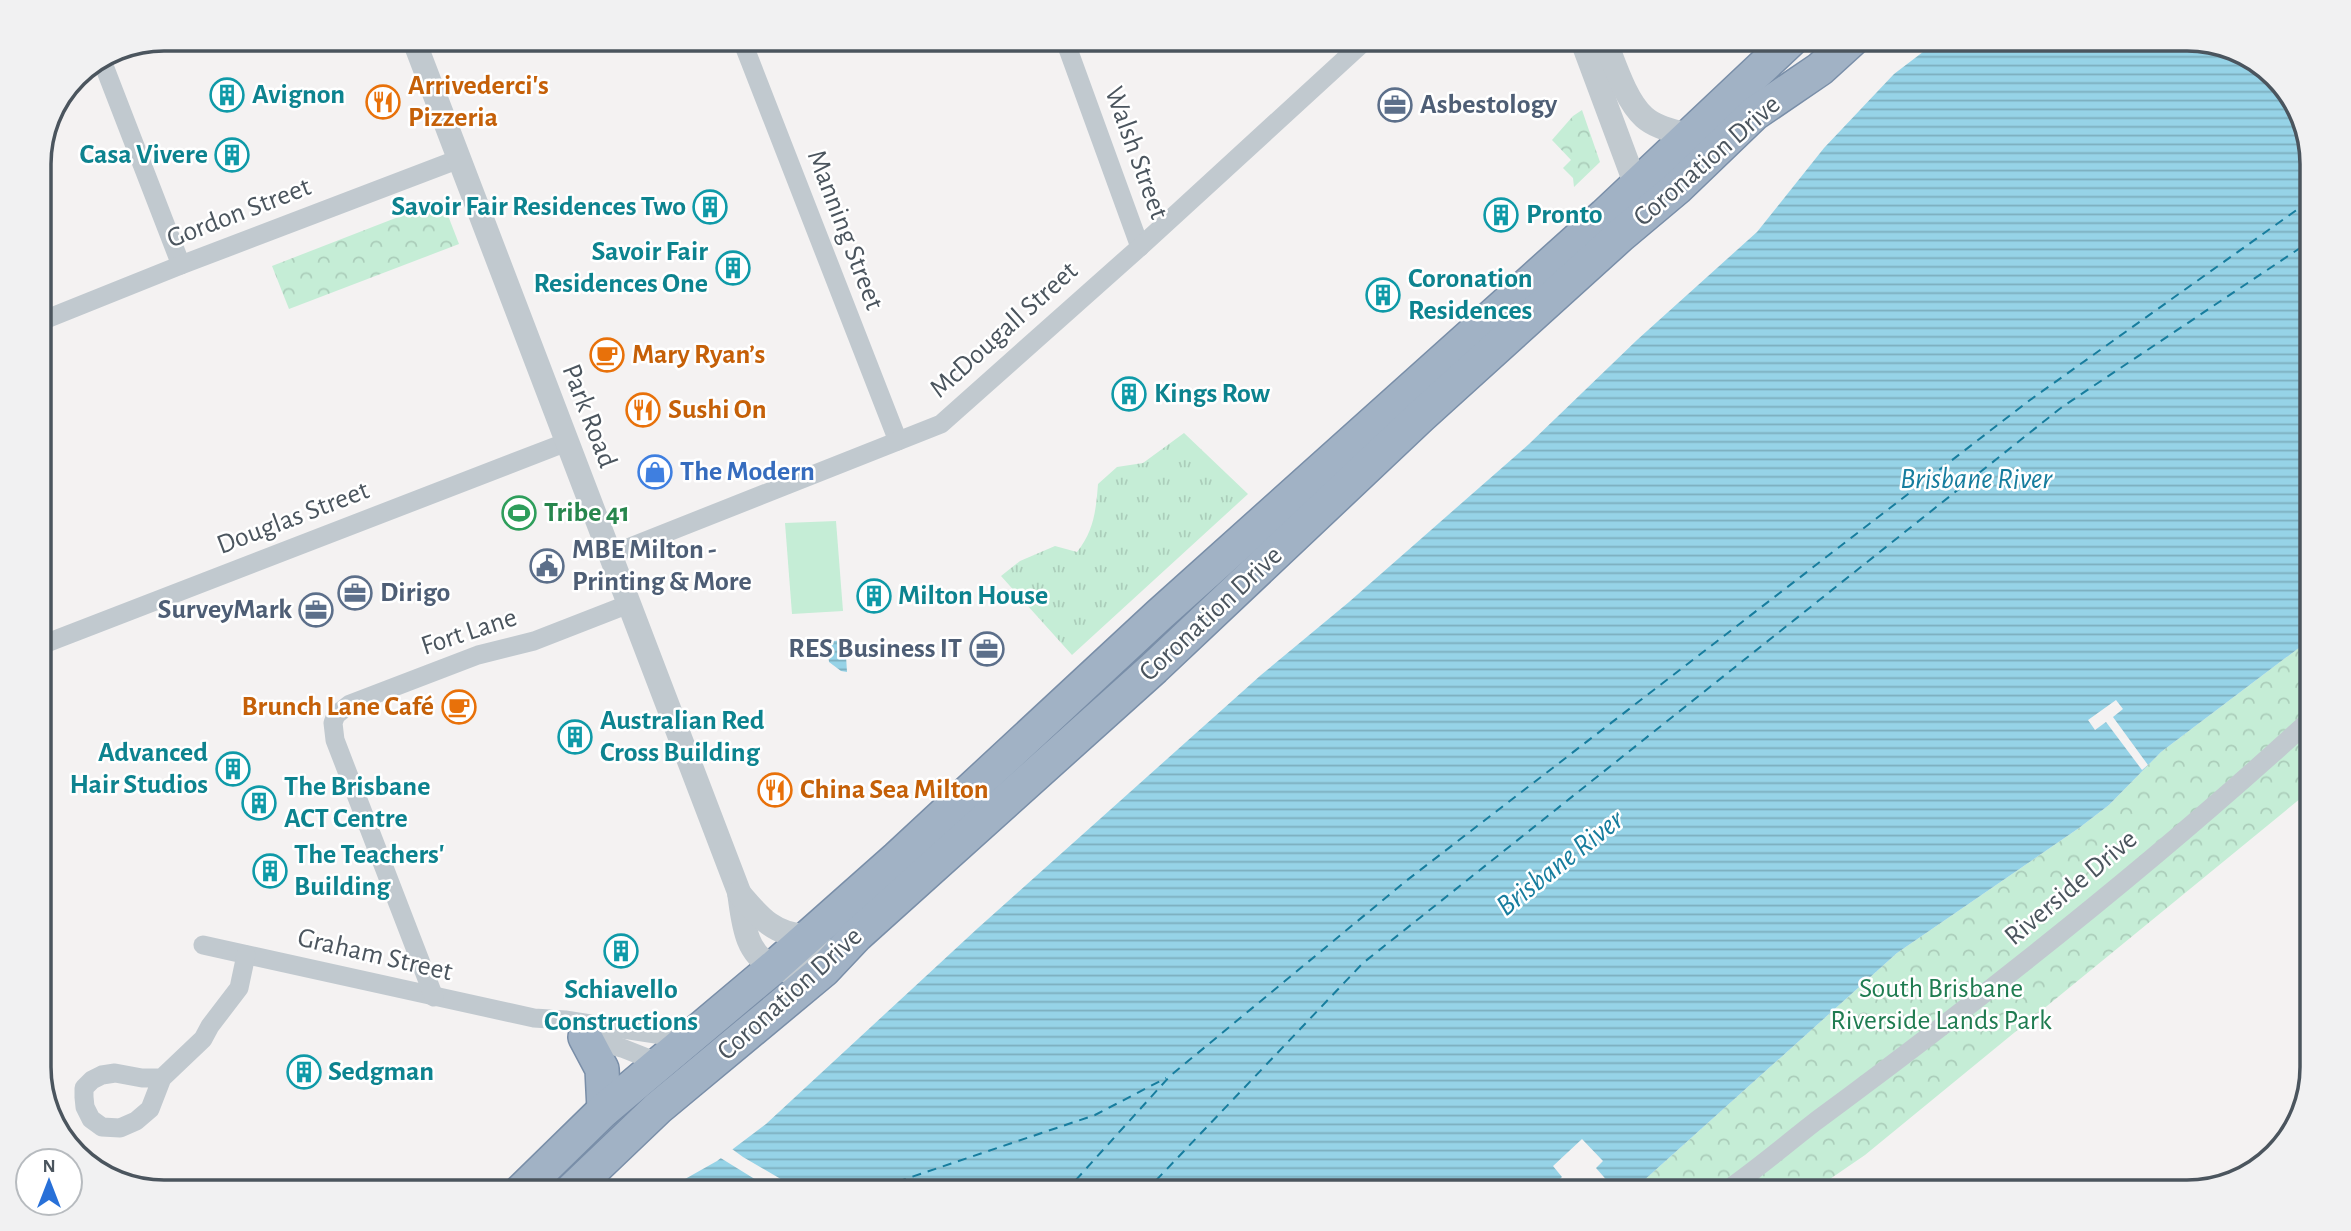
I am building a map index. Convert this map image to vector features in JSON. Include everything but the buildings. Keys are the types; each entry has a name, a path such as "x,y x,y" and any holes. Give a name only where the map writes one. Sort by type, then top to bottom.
{"highway":[{"name":"Coronation Drive","path":"583,1180 658,1108 824,970 857,934 1154,668 1420,417 1641,200 1690,136 1779,51"},
{"path":"1754,114 1812,51"},
{"name":"Coronation Drive","path":"532,1180 604,1110 810,936 1003,762 1159,615 1641,200 1677,188 1754,114 1820,69 1840,51"},
{"path":"585,1037 601,1069 604,1110"}],"street":[{"name":"Park Road","path":"418,51 739,892 742,918 754,953 774,967"},
{"name":"Manning Street","path":"746,51 898,441"},
{"name":"Walsh Street","path":"1069,51 1140,247"},
{"name":"McDougall Street","path":"610,555 941,424 1354,51"},
{"path":"1586,51 1641,200"},
{"path":"1610,51 1636,108 1645,118 1690,136"},
{"path":"105,68 181,264"},
{"name":"Gordon Street","path":"51,317 181,264 459,159"},
{"name":"Douglas Street","path":"51,641 567,442"},
{"name":"Fort Lane","path":"434,997 338,751 333,732 336,715 350,704 478,655 534,641 629,604"},
{"name":"Riverside Drive","path":"1740,1180 1904,1057 2066,930 2300,729"},
{"name":"Park Road","path":"739,892 760,919 777,930 810,936"},
{"path":"774,967 799,970 835,944 857,934"},
{"name":"Graham Street","path":"202,945 534,1018 565,1020 688,1039"},
{"path":"162,1078 202,1039 239,988 246,954"},
{"name":"Graham Street","path":"534,1018 552,1027 622,1048 657,1064 671,1067 690,1062 719,1041 742,1038"}],"green space":[{"path":"1582,110 1600,162 1574,187 1573,178 1563,168 1571,160 1552,140 1573,116"},
{"path":"442,200 459,244 289,309 272,266"},
{"path":"1184,433 1248,494 1072,655 1001,576 1020,561 1055,546 1077,552 1091,528 1098,484 1117,467 1143,463"},
{"path":"836,521 843,611 792,614 785,523"},
{"name":"South Brisbane Riverside Lands Park","path":"2300,647 2300,799 1865,1155 1829,1180 1644,1180 1897,953 2079,828 2109,805 2161,752"}],"water":[{"name":"Brisbane River","path":"1924,51 2202,52 2237,62 2250,70 2272,89 2281,101 2294,127 2300,156 2300,647 2161,752 2109,805 2079,828 1897,953 1644,1180 683,1180 717,1161 766,1124 978,928 1261,675 1349,602 1529,444 1637,340 1757,232 1824,148 1894,74"},
{"path":"845,640 847,672 829,662 828,652 822,642"}],"pier":[{"path":"2116,700 2123,709 2113,717 2148,765 2142,770 2106,722 2095,730 2088,720"},
{"path":"1582,1139 1603,1161 1596,1168 1606,1180 1559,1180 1562,1177 1553,1166"},
{"path":"732,1149 782,1180 756,1180 719,1157"}],"ferry route":[{"path":"1076,1180 1170,1076 1406,881 2030,400 2300,208"},
{"path":"1156,1180 1363,963 2062,407 2300,248"},
{"path":"903,1180 1095,1115 1166,1078"}],"place":[{"name":"Avignon","path":"227,95"},
{"name":"Arrivederci's Pizzeria","path":"383,102"},
{"name":"Asbestology","path":"1395,105"},
{"name":"Casa Vivere","path":"232,155"},
{"name":"Savoir Fair Residences Two","path":"710,207"},
{"name":"Pronto","path":"1501,215"},
{"name":"Savoir Fair Residences One","path":"733,268"},
{"name":"Coronation Residences","path":"1383,295"},
{"name":"Mary Ryan’s","path":"607,355"},
{"name":"Kings Row","path":"1129,394"},
{"name":"Sushi On","path":"643,410"},
{"name":"The Modern","path":"655,472"},
{"name":"Tribe 41","path":"519,513"},
{"name":"MBE Milton - Printing & More","path":"547,566"},
{"name":"Dirigo","path":"355,593"},
{"name":"Milton House","path":"874,596"},
{"name":"SurveyMark","path":"316,610"},
{"name":"RES Business IT","path":"987,649"},
{"name":"Brunch Lane Café","path":"459,707"},
{"name":"Australian Red Cross Building","path":"575,737"},
{"name":"Advanced Hair Studios","path":"233,769"},
{"name":"China Sea Milton","path":"775,790"},
{"name":"The Brisbane ACT Centre","path":"259,803"},
{"name":"The Teachers' Building","path":"270,871"},
{"name":"Schiavello Constructions","path":"621,951"},
{"name":"Sedgman","path":"304,1072"}]}
